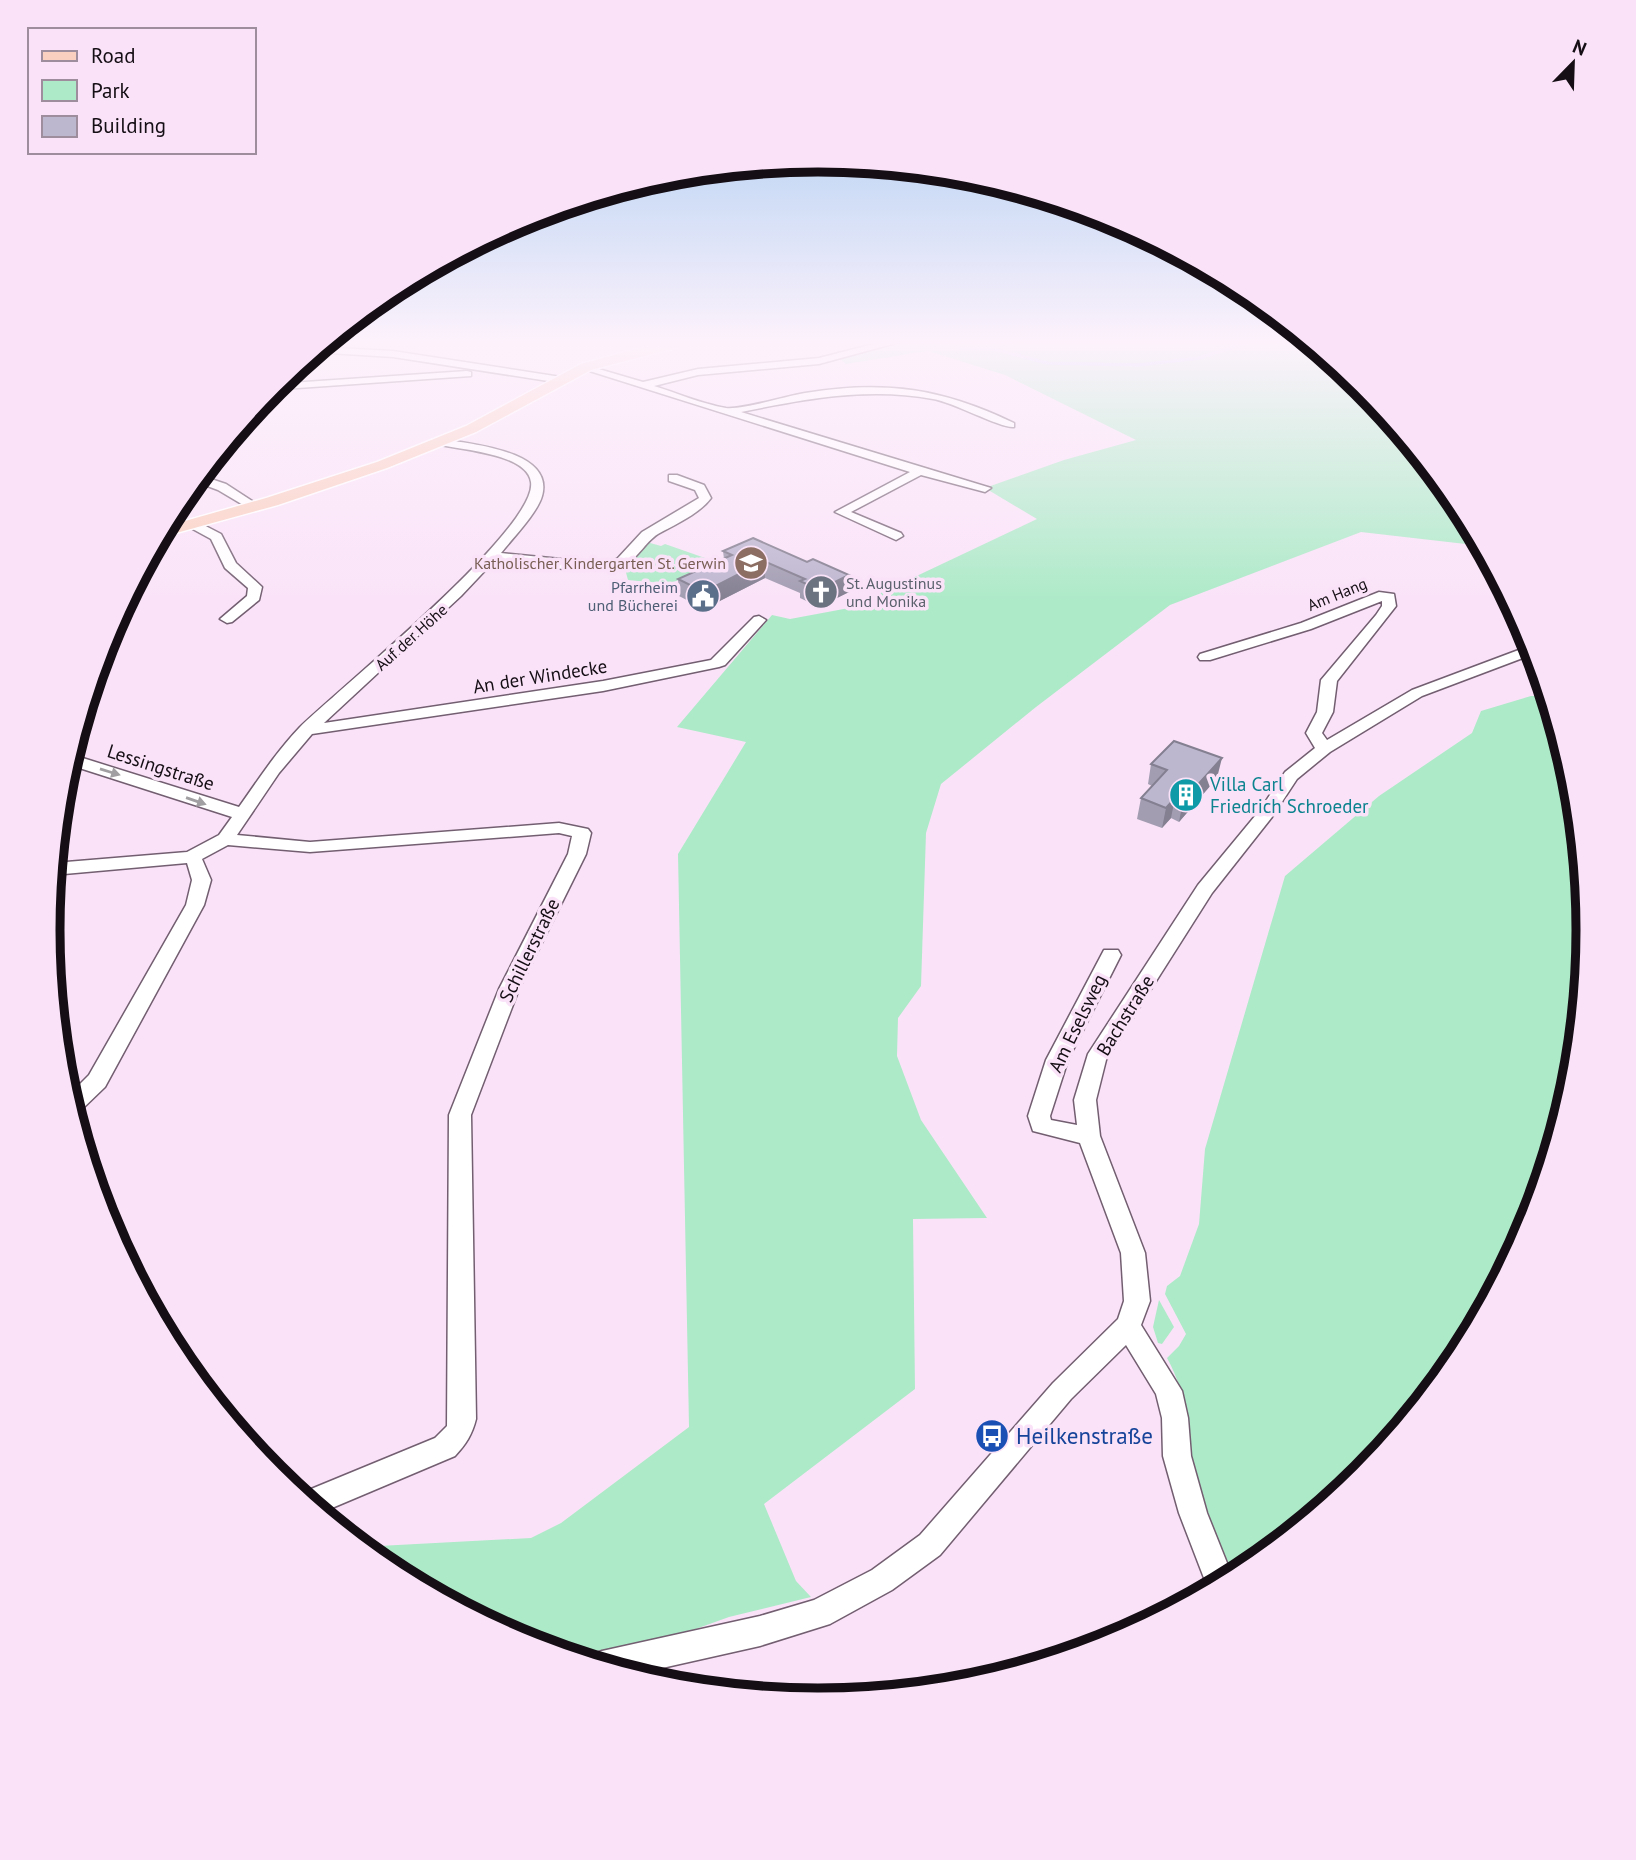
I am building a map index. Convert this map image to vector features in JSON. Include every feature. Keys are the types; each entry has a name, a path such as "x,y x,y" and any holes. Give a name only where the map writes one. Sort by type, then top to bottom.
{"main road":[{"path":"175,529 364,471 475,427"}],"street":[{"path":"778,427 919,471 985,488"},
{"name":"Auf der Höhe","path":"458,435 479,447"},
{"name":"Auf der Höhe","path":"225,839 307,730 452,600 492,556 533,502 538,488 534,476 525,465 509,456 479,447 441,442"},
{"path":"896,536 841,512 911,478 919,471"},
{"path":"492,556 601,567 622,562 639,540 700,504 705,498 700,488 673,478"},
{"path":"206,482 222,487 254,506"},
{"path":"194,524 216,537 230,565 255,587 254,597 227,619"},
{"name":"Am Hang","path":"1205,657 1306,626 1379,596 1389,597 1389,606 1381,618 1328,680 1325,712 1314,733 1324,749"},
{"name":"An der Windecke","path":"307,730 603,686 715,664 720,662 759,620"},
{"name":"Bachstraße","path":"1128,1326 1137,1301 1133,1253 1089,1136 1085,1100 1096,1059 1205,889 1266,813 1291,776 1324,749 1417,693 1524,653"},
{"name":"Lessingstraße","path":"79,762 242,814"},
{"name":"Schillerstraße","path":"225,839 310,847 559,828 582,833 577,853 509,989 460,1115 463,1419 459,1433 444,1447 318,1500"},
{"path":"62,868 155,862 192,856 225,839"},
{"path":"79,1099 97,1081 195,905 204,881 203,873 192,856"},
{"name":"Am Eselsweg","path":"1089,1136 1041,1125 1039,1116 1056,1060 1111,955"},
{"path":"619,1662 760,1631 819,1613 883,1580 930,1545 1062,1391 1128,1326 1169,1391 1175,1418 1177,1456 1193,1513 1217,1574"}],"green space":[{"path":"1109,427 1385,427 1420,468 1471,545 1361,532 1170,605 1036,707 941,784 926,833 921,986 898,1018 897,1056 921,1120 987,1218 913,1219 915,1389 764,1504 796,1581 811,1597 729,1617 679,1635 609,1650 585,1651 528,1631 483,1610 397,1561 376,1546 531,1538 561,1523 689,1427 678,854 746,742 677,727 772,615 790,619 849,608 1037,519 985,488 1064,460 1136,440"},
{"path":"643,541 661,546 665,544 705,558 701,561 710,565 670,584 628,580 624,565"},
{"path":"1539,696 1562,782 1575,880 1575,980 1562,1078 1551,1126 1519,1220 1498,1265 1475,1309 1420,1392 1354,1466 1318,1500 1280,1532 1230,1567 1200,1488 1179,1385 1167,1358 1186,1334 1165,1294 1167,1286 1180,1276 1199,1224 1205,1149 1285,876 1379,796 1472,733 1481,711"},
{"path":"1159,1300 1174,1327 1162,1344 1158,1343 1153,1327"}],"building":[{"path":"753,538 807,562 813,559 849,575 819,590 800,581 805,579 764,561 704,592 678,579 732,555 723,551"},
{"path":"1174,741 1222,758 1183,801 1175,798 1166,808 1141,798 1167,770 1151,764"}],"place":[{"name":"Katholischer Kindergarten St. Gerwin","path":"751,563"},
{"name":"St. Augustinus und Monika","path":"821,592"},
{"name":"Pfarrheim und Bücherei","path":"703,596"},
{"name":"Villa Carl Friedrich Schroeder","path":"1186,795"},
{"name":"Heilkenstraße","path":"992,1436"}]}
